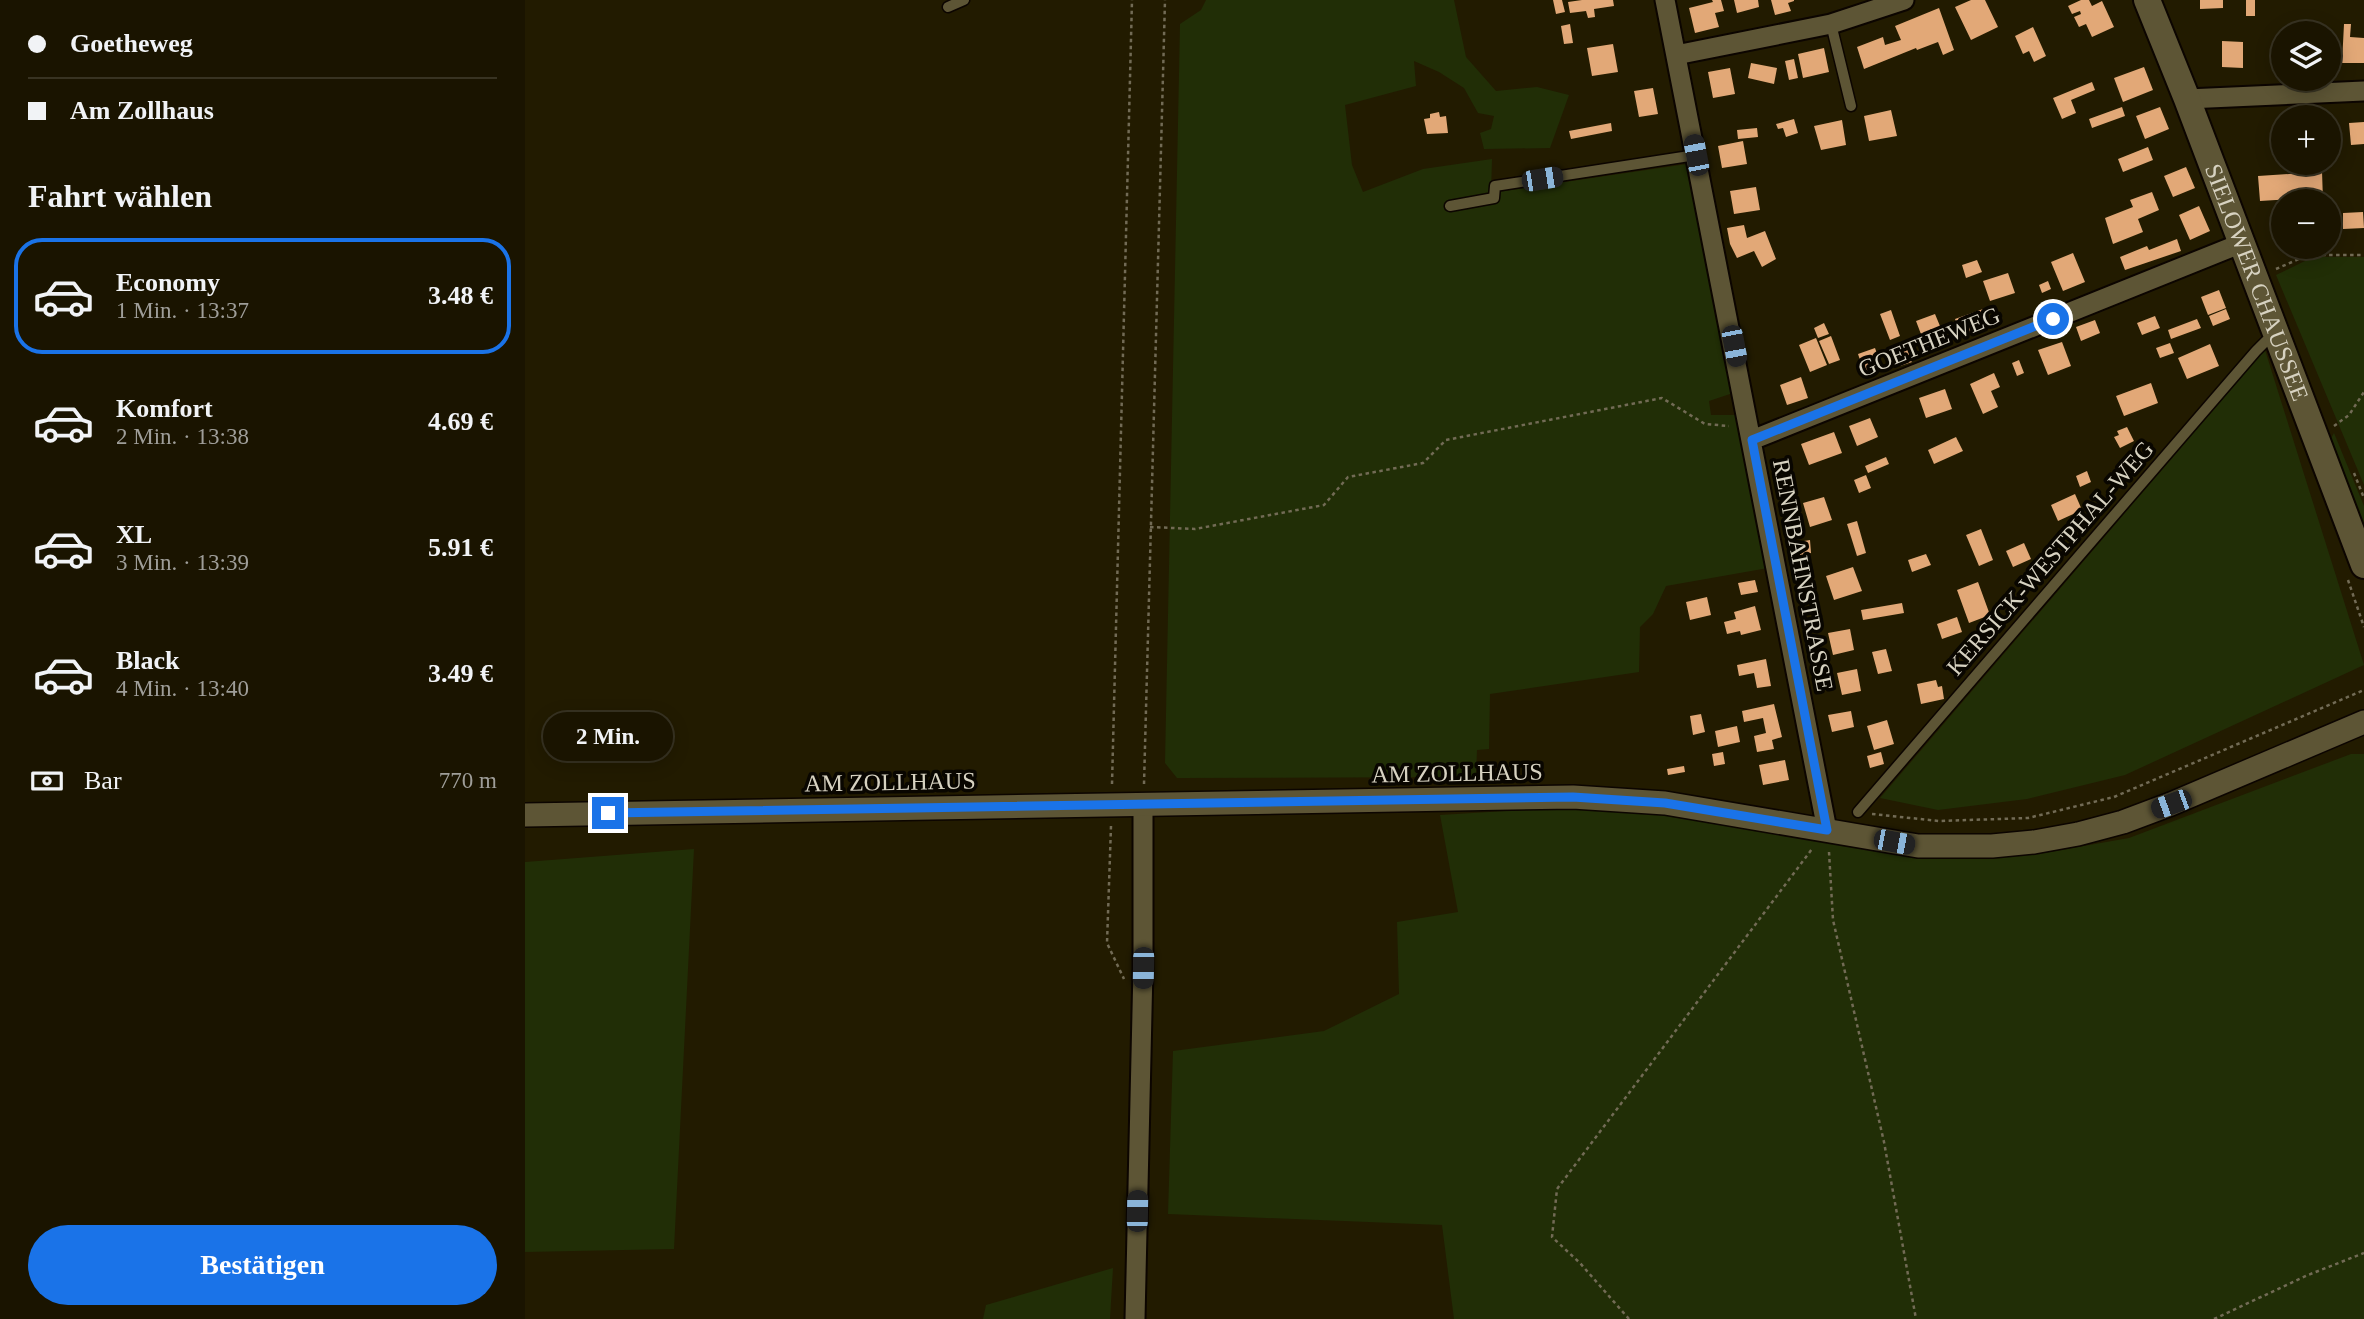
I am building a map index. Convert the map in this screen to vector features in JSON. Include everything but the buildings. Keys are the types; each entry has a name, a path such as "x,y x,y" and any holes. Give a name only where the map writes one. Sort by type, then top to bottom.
{"main road":[{"name":"SIELOWER CHAUSSEE","path":"2147,0 2364,565"}],"street":[{"name":"RENNBAHNSTRASSE","path":"1665,0 1827,830"},
{"path":"1676,55 1831,24 1904,0"},
{"path":"2187,99 2364,92"},
{"name":"GOETHEWEG","path":"1751,434 2242,243"},
{"name":"AM ZOLLHAUS","path":"525,815 1573,797 1665,803 1918,846 2013,844 2078,834 2123,821 2171,804 2364,722"},
{"path":"1135,1319 1143,968 1143,804"}],"lane":[{"path":"947,7 964,0"},
{"path":"1831,24 1851,106"},
{"path":"1451,206 1495,198 1495,186 1696,155"},
{"name":"KERSICK-WESTPHAL-WEG","path":"1858,812 2256,351 2266,341 2277,336"}],"path":[{"path":"1125,981 1107,943 1132,0"},
{"path":"1143,804 1164,0"},
{"path":"2256,279 2308,256 2364,254"},
{"path":"2335,426 2349,415 2364,392"},
{"path":"1150,527 1195,529 1324,505 1348,477 1423,463 1446,440 1662,398 1705,424 1751,434"},
{"path":"1858,812 1938,821 2028,818 2114,797 2364,690"},
{"path":"1629,1319 1580,1263 1552,1237 1557,1189 1827,830"},
{"path":"1827,830 1833,920 1884,1142 1916,1319"},
{"path":"2214,1319 2308,1275 2364,1253"}],"green space":[{"path":"1206,0 1454,0 1466,57 1496,91 1537,87 1569,95 1550,148 1484,149 1480,133 1491,129 1494,116 1478,113 1464,88 1439,72 1414,61 1416,86 1345,105 1352,165 1363,192 1423,169 1492,159 1491,193 1687,164 1733,393 1709,401 1711,415 1738,415 1768,568 1666,586 1653,614 1640,627 1639,672 1490,694 1489,749 1477,750 1476,777 1177,778 1165,763 1180,24 1201,10"},
{"path":"2364,257 2364,485 2276,275 2309,259"},
{"path":"2265,350 2364,665 2125,775 2027,799 1938,810 1880,798"},
{"path":"2334,433 2364,506 2364,525 2330,440"},
{"path":"2351,754 2364,754 2364,1319 1454,1319 1442,1225 1168,1214 1173,1051 1324,1031 1399,994 1397,922 1458,912 1440,815 1588,806 1706,817 1821,839 1960,859 2044,853 2129,838"},
{"path":"694,849 674,1249 525,1252 525,862"},
{"path":"1113,1268 1110,1319 983,1319 986,1305"}],"route":[{"path":"608,813 1573,797 1665,803 1827,830 1752,440 2053,319"}]}
